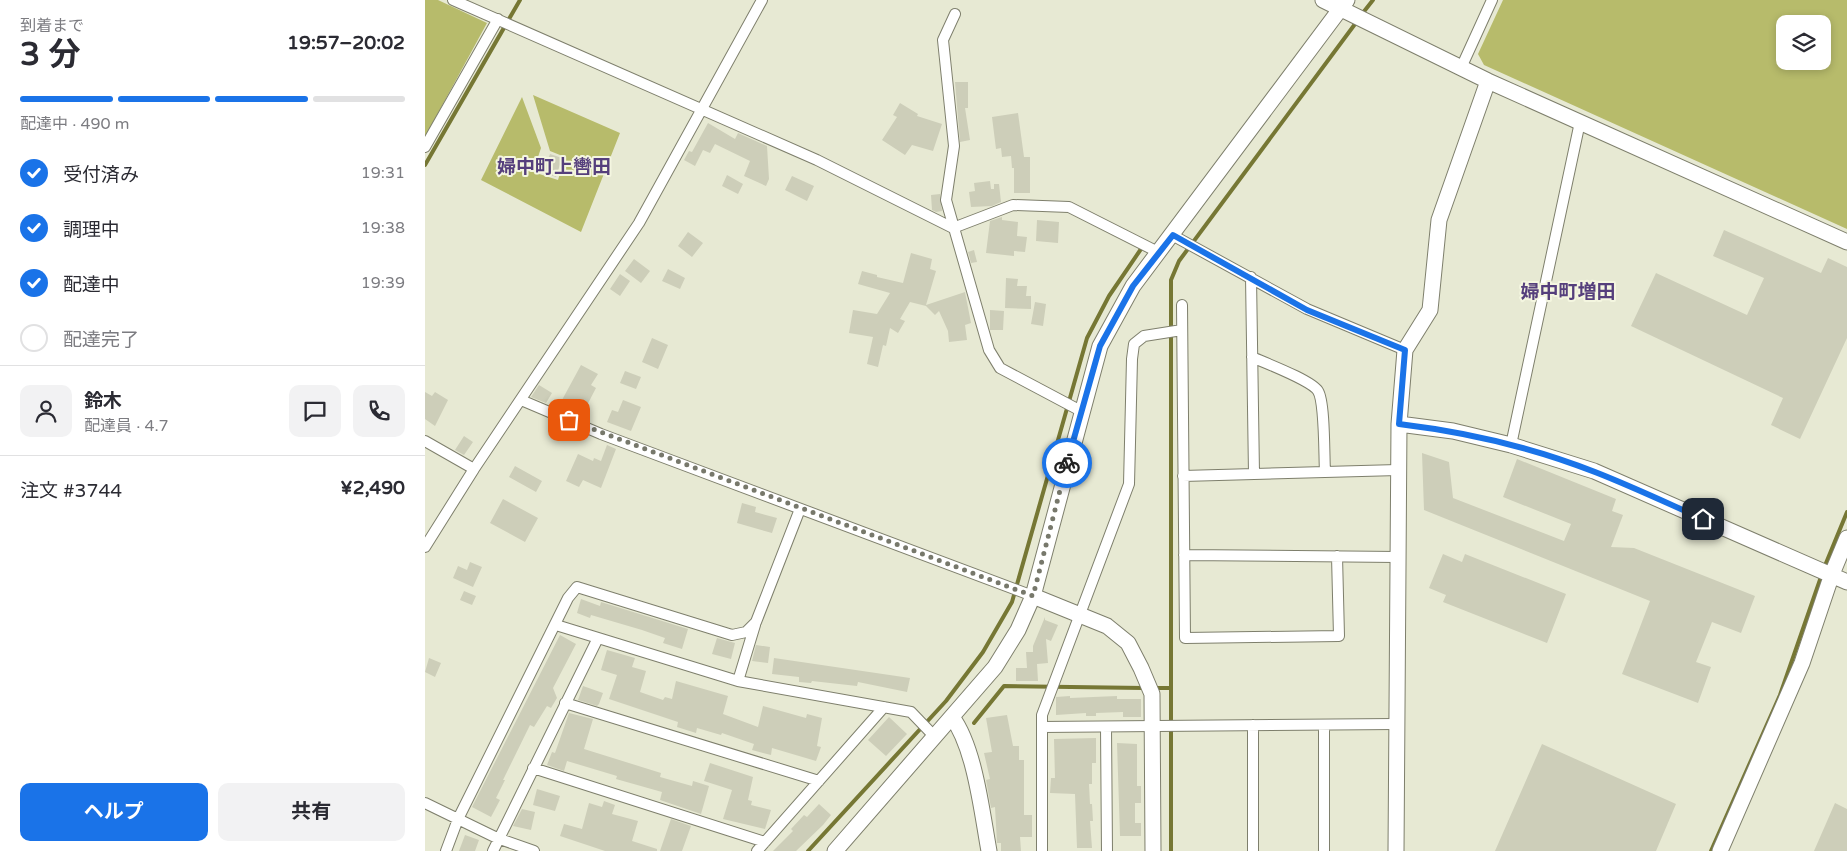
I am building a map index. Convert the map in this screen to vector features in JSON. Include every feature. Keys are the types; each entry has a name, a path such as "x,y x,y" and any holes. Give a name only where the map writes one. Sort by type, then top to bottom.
{"street":[{"path":"453,0 817,160 953,228 1013,205 1069,207 1158,252"},
{"path":"425,547 474,469 639,223 762,0"},
{"path":"1323,0 1343,5 1488,81 1847,242"},
{"path":"1461,68 1492,0"},
{"path":"835,851 995,667 1018,630 1033,596 1081,411 1100,346 1133,286 1173,235 1343,5"},
{"path":"955,14 943,40 954,146 946,200 989,350 1000,368 1081,411"},
{"path":"425,147 498,19"},
{"path":"1396,851 1395,724 1398,470 1399,424 1405,350 1430,310 1439,220 1488,81"},
{"path":"1511,445 1580,122"},
{"path":"1173,235 1307,310 1405,350"},
{"path":"1251,277 1254,474"},
{"path":"1181,305 1185,638 1339,636 1337,556"},
{"path":"1042,851 1042,715 1129,484 1132,359 1135,344 1144,336 1182,330"},
{"path":"1252,357 1310,384 1318,391 1321,404 1325,472"},
{"path":"521,400 601,434 801,510 963,568 1080,613 1107,626 1128,644 1152,694 1153,851"},
{"path":"1399,424 1453,431 1511,445 1594,471 1847,582"},
{"path":"425,441 474,469"},
{"path":"1183,476 1398,470"},
{"path":"738,681 756,622 801,510"},
{"path":"1720,851 1803,663 1831,574 1847,538"},
{"path":"1184,555 1397,556"},
{"path":"447,851 458,819 568,598 577,587 732,635 746,632 756,622"},
{"path":"556,625 738,681 911,712 935,736"},
{"path":"493,851 497,838 598,638"},
{"path":"565,703 819,781"},
{"path":"757,851 885,707"},
{"path":"952,717 962,730 978,792 989,851"},
{"path":"1042,727 1395,724"},
{"path":"1253,725 1253,851"},
{"path":"1324,725 1325,851"},
{"path":"1106,727 1107,851"},
{"path":"533,768 765,842"},
{"path":"425,803 497,838 534,851"}],"green space":[{"path":"425,0 438,0 487,23 425,137"},
{"path":"1503,0 1847,0 1847,229 1484,65 1478,54"},
{"path":"533,95 620,133 581,232 481,180 522,97 541,148 533,172 558,180 565,157 550,151"}],"building":[{"path":"955,82 968,82 968,108 965,108 970,140 960,142"},
{"path":"900,103 918,114 917,116 942,124 933,151 912,145 905,155 882,140 897,117 893,115"},
{"path":"1018,113 1024,157 1030,157 1030,193 1014,193 1014,168 1012,168 1011,156 1002,157 1001,148 996,149 992,117"},
{"path":"708,123 735,139 738,133 767,146 769,179 766,186 744,176 750,161 715,144 710,153 703,150 695,166 684,160 689,151 692,152"},
{"path":"550,154 562,158 556,177 535,170 539,159 547,162"},
{"path":"727,175 743,184 738,194 722,186"},
{"path":"792,176 814,186 807,201 785,190"},
{"path":"990,181 991,189 994,189 994,184 999,184 1001,202 992,206 971,207 969,192 975,191 974,183"},
{"path":"940,194 942,211 936,212 932,210 931,195"},
{"path":"1002,217 1002,220 1018,222 1017,236 1027,237 1025,252 1014,251 1014,256 986,253 990,221"},
{"path":"1037,220 1059,222 1058,243 1036,241"},
{"path":"1724,230 1821,273 1828,258 1847,267 1847,338 1800,439 1771,425 1783,398 1631,326 1656,273 1747,315 1764,278 1713,256"},
{"path":"688,232 703,243 692,257 678,246"},
{"path":"974,250 977,262 971,263 968,252"},
{"path":"911,253 932,259 930,269 936,271 926,305 965,292 971,323 965,325 967,340 949,342 948,331 939,311 935,315 926,306 910,302 900,319 905,321 898,333 890,328 886,346 883,345 878,367 867,364 873,337 849,333 853,310 877,314 890,293 858,284 862,271 877,275 877,277 903,283"},
{"path":"634,259 650,271 641,283 625,271"},
{"path":"668,269 685,278 680,289 662,281"},
{"path":"620,274 630,281 620,296 610,289"},
{"path":"1006,278 1018,279 1017,286 1027,286 1026,296 1031,296 1031,309 1005,308"},
{"path":"1035,302 1046,304 1043,326 1031,324"},
{"path":"990,310 1004,311 1003,330 990,330"},
{"path":"652,338 668,345 658,369 642,362"},
{"path":"581,365 598,374 591,385 596,388 584,411 562,400"},
{"path":"625,371 641,377 636,389 620,383"},
{"path":"539,385 552,393 546,403 531,397"},
{"path":"425,392 432,396 435,392 448,400 435,426 425,419"},
{"path":"623,400 641,407 631,431 607,422 612,410 618,412"},
{"path":"464,436 473,442 464,455 455,450"},
{"path":"607,445 616,449 601,488 583,480 579,487 566,481 578,454 593,461 594,458 601,461"},
{"path":"1422,453 1449,462 1453,498 1564,541 1571,524 1503,497 1517,459 1616,499 1612,511 1623,515 1611,547 1634,548 1755,596 1741,633 1712,622 1696,662 1711,667 1698,703 1622,674 1650,601 1424,510"},
{"path":"515,466 542,481 536,492 509,477"},
{"path":"503,499 538,518 525,542 490,523"},
{"path":"742,503 756,507 755,512 777,518 772,533 737,523"},
{"path":"1443,554 1462,562 1465,554 1566,594 1547,643 1443,602 1446,595 1429,588"},
{"path":"470,562 482,567 473,587 453,578 458,566 467,570"},
{"path":"464,591 476,596 472,605 460,600"},
{"path":"581,599 600,606 601,602 688,629 682,649 663,643 665,638 642,630 591,615 590,618 577,613"},
{"path":"1045,617 1045,620 1058,625 1051,641 1046,639 1048,663 1037,664 1038,681 1016,681 1016,668 1027,668 1026,652 1033,652 1033,646"},
{"path":"560,635 576,644 553,688 557,698 551,708 547,706 534,727 530,725 503,780 505,780 496,798 500,800 491,817 472,807"},
{"path":"717,638 735,643 731,659 712,654"},
{"path":"756,645 770,647 768,663 752,661"},
{"path":"607,650 635,658 632,667 646,671 640,692 663,700 665,697 672,699 676,681 728,696 723,714 758,727 763,706 806,718 807,714 822,718 817,746 821,747 816,761 772,748 771,755 752,750 754,744 722,733 721,735 697,728 696,733 677,727 678,722 609,699 617,675 601,670"},
{"path":"429,658 441,663 435,677 425,672"},
{"path":"774,658 910,678 907,692 858,682 857,686 812,681 811,683 799,682 799,677 772,674"},
{"path":"583,686 603,693 597,706 578,700"},
{"path":"1070,696 1070,698 1117,696 1117,699 1141,699 1141,717 1123,717 1123,712 1096,713 1096,716 1086,716 1086,713 1056,715 1056,697"},
{"path":"569,713 593,719 584,749 661,773 660,777 692,786 693,781 709,786 701,814 660,800 662,792 616,779 617,776 567,761 564,771 547,765 552,752 555,753"},
{"path":"1007,715 1013,746 1019,746 1019,760 1024,760 1024,815 1032,815 1032,837 1020,837 1021,851 1001,851 1001,843 997,843 995,807 991,808 986,780 990,779 984,753 992,752 986,718"},
{"path":"889,717 907,734 886,756 868,740"},
{"path":"1096,738 1096,763 1092,763 1092,784 1089,784 1093,821 1090,821 1092,848 1077,848 1075,794 1050,793 1051,778 1055,778 1054,739"},
{"path":"1117,743 1137,744 1137,786 1141,786 1141,803 1135,803 1135,823 1141,823 1141,836 1120,836"},
{"path":"1542,744 1676,804 1656,851 1495,851"},
{"path":"710,763 753,777 748,800 752,801 751,805 771,810 765,829 723,819 732,790 704,781"},
{"path":"537,789 560,796 555,811 533,805"},
{"path":"604,801 615,805 612,814 638,821 632,841 657,849 657,851 605,851 560,836 564,824 582,829 589,803 602,807"},
{"path":"1835,803 1847,809 1847,851 1814,851"},
{"path":"819,804 831,815 823,825 796,851 773,851 793,831 791,829 804,815 807,817"},
{"path":"522,809 535,812 531,830 513,826"},
{"path":"671,819 691,826 682,851 660,851"},
{"path":"465,835 479,840 475,851 459,851"}],"waterway":[{"path":"425,165 520,0"},
{"path":"1362,14 1373,0"},
{"path":"1171,851 1171,280 1179,261 1358,20"},
{"path":"808,851 946,701 983,652 1012,602 1087,338 1109,296 1141,249"},
{"path":"1824,568 1847,512"},
{"path":"1711,851 1780,695 1822,574"},
{"path":"974,723 1004,686 1144,688"},
{"path":"1153,688 1171,688"}],"way so far":[{"path":"569,420 801,510 963,568 1033,596 1067,463"}],"district":[{"name":"婦中町上轡田","path":"554,166"},
{"name":"婦中町増田","path":"1568,291"}],"route":[{"path":"1067,463 1100,346 1133,286 1173,235 1307,310 1405,350 1399,424 1453,431 1511,445 1594,471 1703,519"}]}
